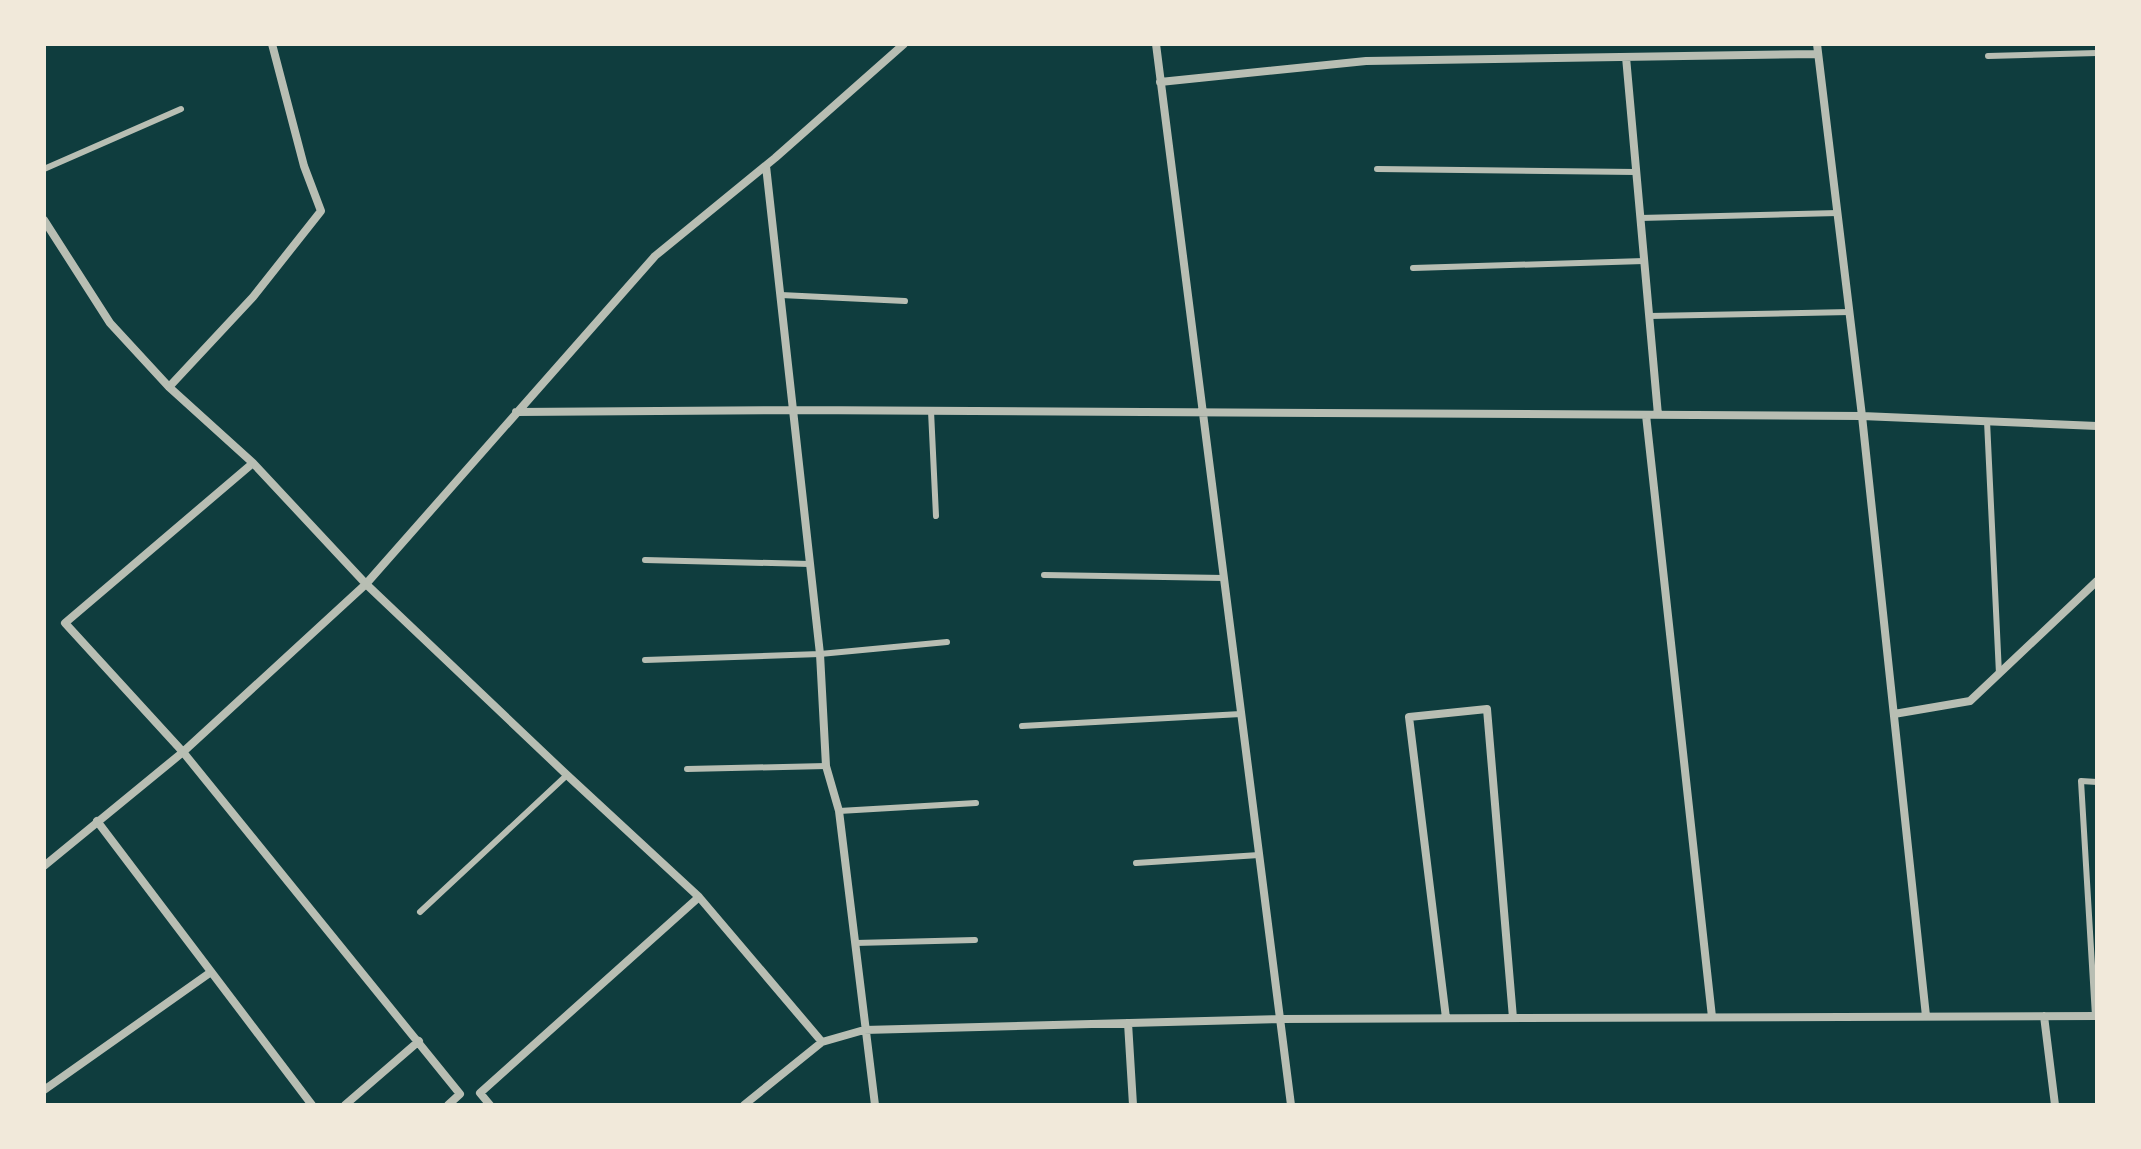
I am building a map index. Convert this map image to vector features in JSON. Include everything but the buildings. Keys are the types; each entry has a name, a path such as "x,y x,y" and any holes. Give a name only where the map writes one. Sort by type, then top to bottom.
{"street":[{"path":"169,387 253,297 321,211 304,166 272,44"},
{"path":"44,866 183,752 366,584 655,256 766,166 904,44"},
{"path":"1156,44 1291,1105"},
{"path":"1160,82 1366,61 1626,57 1818,49 1862,416 1926,1016"},
{"path":"1626,57 1658,415"},
{"path":"766,166 820,654 826,766 839,811 875,1105"},
{"path":"44,220 110,323 169,387 253,463 366,584 699,897 822,1042"},
{"path":"516,412 794,410 1862,416 2097,426"},
{"path":"1646,415 1712,1017"},
{"path":"253,463 65,623 183,752 419,1041 460,1094 448,1105"},
{"path":"1894,714 1970,701 2097,581"},
{"path":"1446,1018 1409,717 1487,709 1513,1018"},
{"path":"97,821 312,1105"},
{"path":"490,1105 480,1093 699,897"},
{"path":"44,1090 211,972"},
{"path":"2044,1016 2055,1105"},
{"path":"744,1105 822,1042 864,1030 1280,1019 2096,1016"},
{"path":"1128,1023 1133,1105"},
{"path":"345,1105 419,1041"}],"lane":[{"path":"1988,56 2097,53"},
{"path":"44,169 181,109"},
{"path":"1377,169 1636,172"},
{"path":"1640,218 1838,213"},
{"path":"1413,268 1644,261"},
{"path":"781,295 905,301"},
{"path":"1649,316 1850,312"},
{"path":"931,411 936,516"},
{"path":"1987,421 1999,674"},
{"path":"645,560 810,564"},
{"path":"1044,575 1224,578"},
{"path":"645,660 820,654 947,642"},
{"path":"1022,726 1241,714"},
{"path":"687,769 826,766"},
{"path":"420,912 567,775"},
{"path":"2096,1016 2081,781 2097,782"},
{"path":"839,811 976,803"},
{"path":"1136,863 1259,855"},
{"path":"855,943 975,940"}]}
